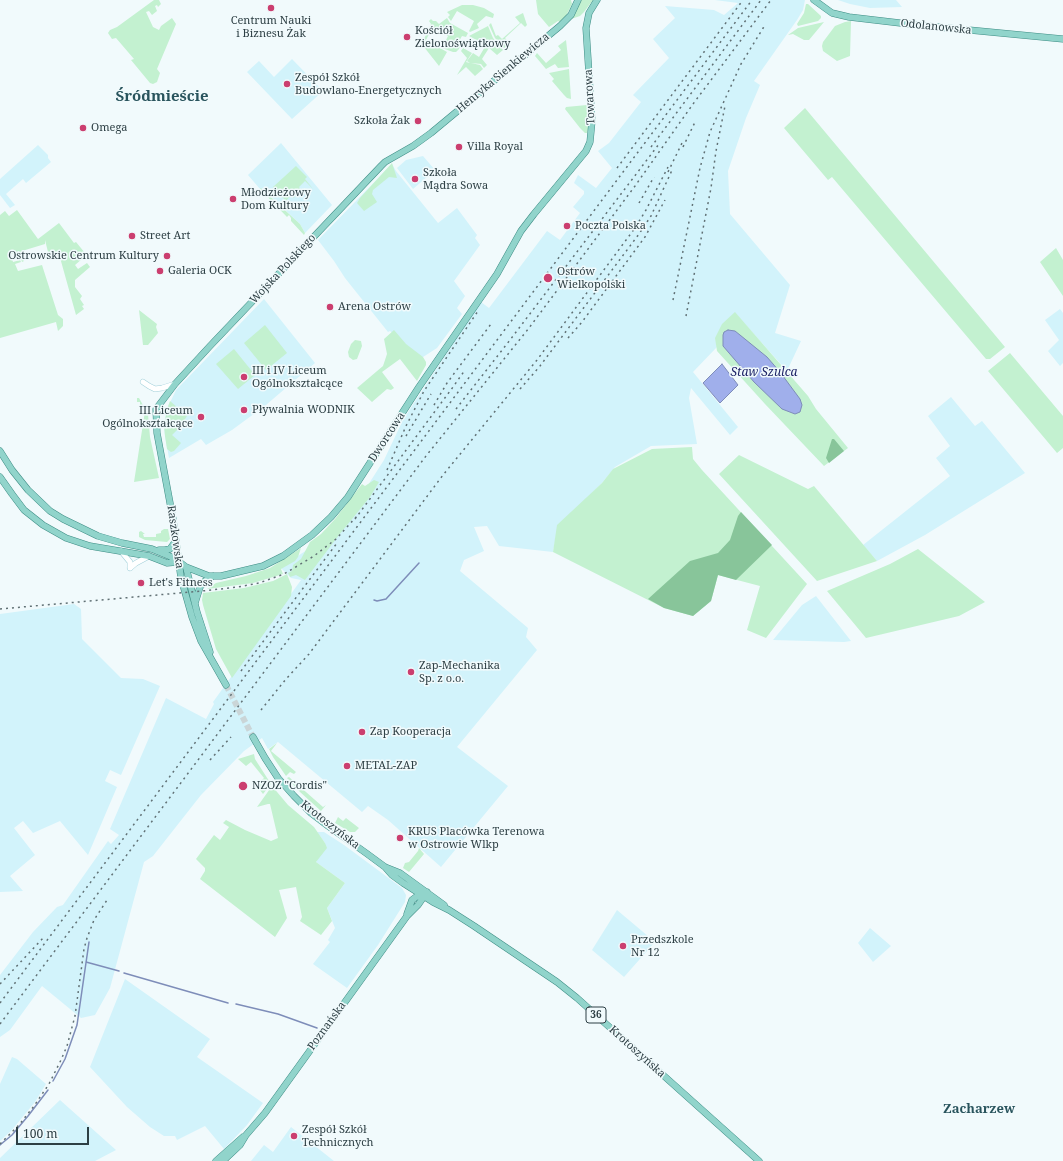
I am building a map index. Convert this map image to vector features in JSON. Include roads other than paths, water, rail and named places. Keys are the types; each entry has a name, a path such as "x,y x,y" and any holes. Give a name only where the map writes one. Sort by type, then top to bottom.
{"main road":[{"name":"Henryka Sienkiewicza","path":"421,141 560,26 571,15 578,0"},
{"name":"Towarowa","path":"514,242 534,214 586,151 590,142 592,122 586,28 589,14 597,0"},
{"name":"Odolanowska","path":"814,0 832,13 849,17 905,24 1063,39"},
{"name":"Wojska Polskiego","path":"156,409 175,384 381,166 394,156 421,141"},
{"name":"Dworcowa","path":"152,549 174,558 186,567 213,576 251,570 274,561 312,535 331,517 358,482 419,387 490,285 514,242"},
{"name":"Raszkowska","path":"156,409 157,433 173,519 180,572 195,627 201,641 226,685"},
{"path":"0,450 12,470 28,490 50,511 63,520 98,536 152,549 168,550 175,542"},
{"path":"0,477 24,510 50,530 78,543 149,556 167,563 180,572"},
{"path":"167,563 178,562"},
{"name":"Raszkowska","path":"186,567 195,606 212,659"},
{"path":"195,606 200,587 205,581 213,576"},
{"name":"Krotoszyńska","path":"253,737 278,778 298,801 328,826 386,867 400,873 424,894 531,964 567,990 760,1161"},
{"name":"Poznańska","path":"216,1161 246,1135 265,1113 407,916 418,905 424,894"},
{"name":"Poznańska","path":"223,1161 240,1145 246,1135"}],"street":[{"path":"143,382 155,389 175,384"},
{"path":"121,551 130,562 130,568 149,556"}],"water":[{"name":"Staw Szulca","path":"728,330 735,331 767,357 800,399 802,405 800,412 795,414 782,409 754,382 723,346 723,335 724,332"},
{"path":"722,364 738,385 720,403 703,383"}],"waterway":[{"path":"374,600 377,601 386,599 419,563"},
{"path":"53,1081 65,1059 77,1025 89,942"},
{"path":"86,962 119,971"},
{"path":"124,973 228,1003"},
{"path":"236,1004 278,1014 317,1028"},
{"path":"0,1145 12,1135 48,1090"}],"tunnel":[{"path":"226,685 253,737"}],"railway":[{"path":"617,168 743,0"},
{"path":"0,1003 752,0"},
{"path":"651,147 761,0"},
{"path":"0,1024 426,456 529,328 771,0"},
{"path":"673,300 700,168 710,132 741,64 765,25"},
{"path":"686,316 711,188 716,151 725,106"},
{"path":"683,147 696,120"},
{"path":"668,172 683,141"},
{"path":"456,409 659,144"},
{"path":"261,710 309,654 443,475 537,360 635,228 668,167"},
{"path":"520,389 540,366 639,234 651,216 673,168"},
{"path":"639,203 654,177"},
{"path":"568,338 582,322 645,237 665,200"},
{"path":"387,470 406,426 424,391 478,311"},
{"path":"434,405 447,383 491,324"},
{"path":"355,519 465,370"},
{"path":"406,436 431,394"},
{"path":"0,609 202,591 259,583 284,574 314,556 336,539 358,515"},
{"path":"241,671 337,543"},
{"path":"210,760 231,737"},
{"path":"0,1144 19,1125 34,1106 49,1084 61,1060 67,1046 75,1016 84,949 87,938 94,920 107,900"},
{"path":"0,984 44,937"}],"place":[{"name":"Centrum Nauki i Biznesu Żak","path":"271,8"},
{"name":"Kościół Zielonoświątkowy","path":"407,37"},
{"name":"Zespół Szkół Budowlano-Energetycznych","path":"287,84"},
{"name":"Szkoła Żak","path":"418,121"},
{"name":"Omega","path":"83,128"},
{"name":"Villa Royal","path":"459,147"},
{"name":"Szkoła Mądra Sowa","path":"415,179"},
{"name":"Młodzieżowy Dom Kultury","path":"233,199"},
{"name":"Poczta Polska","path":"567,226"},
{"name":"Street Art","path":"132,236"},
{"name":"Ostrowskie Centrum Kultury","path":"167,256"},
{"name":"Galeria OCK","path":"160,271"},
{"name":"Ostrów Wielkopolski","path":"548,278"},
{"name":"Arena Ostrów","path":"330,307"},
{"name":"III i IV Liceum Ogólnokształcące","path":"244,377"},
{"name":"Pływalnia WODNIK","path":"244,410"},
{"name":"III Liceum Ogólnokształcące","path":"201,417"},
{"name":"Let's Fitness","path":"141,583"},
{"name":"Zap-Mechanika Sp. z o.o.","path":"411,672"},
{"name":"Zap Kooperacja","path":"362,732"},
{"name":"METAL-ZAP","path":"347,766"},
{"name":"NZOZ \"Cordis\"","path":"243,786"},
{"name":"KRUS Placówka Terenowa w Ostrowie Wlkp","path":"400,838"},
{"name":"Przedszkole Nr 12","path":"623,946"},
{"name":"Zespół Szkół Technicznych","path":"294,1136"}],"district":[{"name":"Śródmieście","path":"162,97"},
{"name":"Zacharzew","path":"979,1109"}]}
